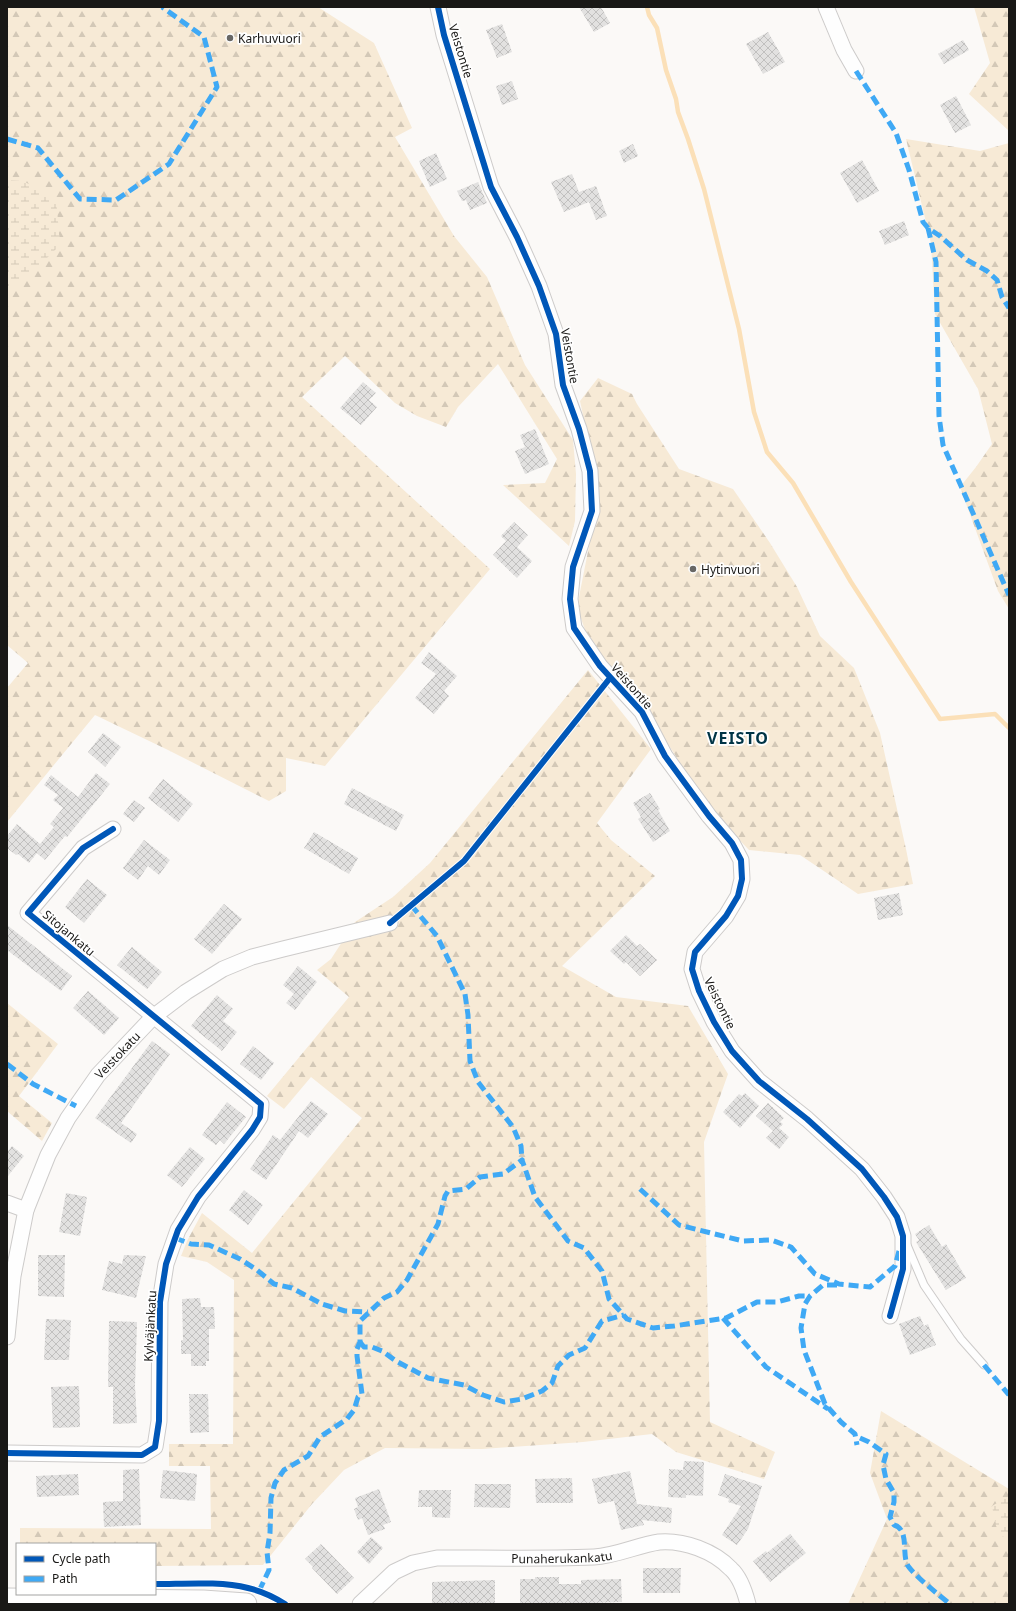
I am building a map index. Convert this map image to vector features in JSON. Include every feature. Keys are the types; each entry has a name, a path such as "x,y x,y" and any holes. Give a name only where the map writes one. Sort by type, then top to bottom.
{"street":[{"name":"Veistontie","path":"438,7 444,35 491,187 540,286 556,334 563,385 579,429 590,471 592,510 573,567 570,599 574,628 600,666 642,712 665,756 709,816 732,843 741,860 742,879 738,896 726,916 695,952 692,969 699,992 714,1022 732,1051 759,1081 807,1119 862,1169 884,1197 896,1217 902,1236 903,1270 890,1316"},
{"path":"826,7 844,50 856,71"},
{"name":"Sitojankatu","path":"113,829 83,848 28,914 153,1017"},
{"name":"Veistokatu","path":"7,1337 13,1276 26,1210 48,1156 68,1118 98,1075 153,1017 186,992 223,969 252,957 390,923"},
{"name":"Kylväjänkatu","path":"7,1453 142,1455 155,1446 159,1421 160,1302 166,1264 178,1230 198,1197 252,1130 260,1117 261,1104 153,1017"},
{"path":"7,1203 26,1210"},
{"name":"Punaherukankatu","path":"360,1604 394,1572 413,1563 437,1558 597,1557 660,1542 682,1544 704,1550 719,1558 732,1570 742,1587 748,1604"},
{"path":"7,1599 203,1601 246,1604"}],"lane":[{"path":"902,1236 924,1285 961,1339 984,1364"}],"green space":[{"path":"7,7 318,7 374,43 412,128 395,137 454,236 487,277 525,365 573,440 576,474 575,521 569,546 503,485 545,483 557,459 498,364 458,407 446,427 417,416 395,403 345,356 302,397 490,569 325,766 286,758 286,791 269,801 95,715 7,822 7,688 28,663 7,645"},
{"path":"974,7 1009,7 1009,131 969,94 990,63"},
{"path":"906,139 980,151 1009,143 1009,609 998,591 960,487 992,444 978,389 935,314 931,243"},
{"path":"7,180 23,181 56,198 60,245 40,265 7,293"},
{"path":"598,378 632,394 679,469 733,489 770,543 797,587 820,636 854,668 880,733 913,884 858,894 800,855 749,850 708,807 649,714 590,644 577,607 592,531 596,476 580,401"},
{"path":"588,670 651,749 597,823 611,840 655,876 562,966 616,997 688,1006 728,1074 704,1142 710,1422 775,1452 764,1479 676,1452 652,1434 583,1442 482,1449 385,1448 344,1470 312,1504 263,1565 156,1566 156,1543 20,1543 20,1528 211,1529 210,1466 169,1466 169,1444 233,1444 234,1280 207,1262 181,1256 202,1213 252,1253 362,1118 311,1077 284,1109 267,1096 349,997 317,970 331,959 355,922 393,897 430,863"},
{"path":"7,1003 58,1044 19,1096 52,1123 42,1141 7,1111"},
{"path":"881,1411 1009,1489 1009,1604 848,1604 887,1519 870,1473"},
{"path":"1009,1496 1009,1545 996,1526 992,1506"}],"building":[{"path":"579,7 601,7 610,23 594,32"},
{"path":"502,24 512,52 497,58 486,30"},
{"path":"768,32 785,62 763,74 746,44"},
{"path":"963,40 969,50 944,64 938,54"},
{"path":"512,81 518,99 502,105 496,86"},
{"path":"956,96 971,125 955,133 940,105"},
{"path":"633,144 638,156 624,163 619,151"},
{"path":"436,153 447,179 430,187 419,161"},
{"path":"862,160 879,191 857,203 840,173"},
{"path":"572,174 579,192 596,186 607,216 596,220 589,202 564,212 551,182"},
{"path":"478,182 487,203 470,210 466,200 462,201 457,191"},
{"path":"904,221 909,235 885,245 879,231"},
{"path":"363,382 376,393 369,400 377,407 361,425 340,408"},
{"path":"535,429 549,464 525,474 515,451 525,447 520,435"},
{"path":"514,522 528,535 517,547 532,561 517,578 493,555 506,541 501,536"},
{"path":"429,652 457,676 444,691 449,696 434,714 415,698 436,674 421,663"},
{"path":"103,733 121,747 105,767 88,752"},
{"path":"96,773 110,784 67,837 65,836 45,860 37,853 29,863 18,854 16,855 7,848 7,836 17,824 40,844 54,827 50,824 63,808 53,800 58,795 44,785 51,775 78,797"},
{"path":"163,779 193,804 178,822 148,798"},
{"path":"352,788 404,815 396,831 344,804"},
{"path":"650,793 660,809 658,810 670,831 653,842 638,819 641,817 633,803"},
{"path":"134,800 145,808 134,822 123,814"},
{"path":"314,832 358,858 349,874 304,848"},
{"path":"144,840 170,860 159,875 148,866 138,880 123,868"},
{"path":"87,879 107,895 84,923 65,907"},
{"path":"899,893 903,915 878,920 874,898"},
{"path":"224,904 242,919 212,954 194,939"},
{"path":"7,925 72,976 61,991 7,950"},
{"path":"626,935 637,946 640,944 657,960 640,976 626,962 624,964 610,951"},
{"path":"132,947 162,972 147,989 117,965"},
{"path":"298,966 317,982 295,1010 286,1003 294,994 283,985"},
{"path":"88,991 119,1018 104,1035 73,1008"},
{"path":"217,995 233,1009 223,1021 237,1032 222,1051 191,1026"},
{"path":"152,1041 170,1054 121,1123 137,1134 131,1143 95,1118"},
{"path":"253,1046 274,1063 261,1080 240,1064"},
{"path":"745,1093 759,1106 740,1128 723,1112 739,1094 742,1096"},
{"path":"311,1101 328,1114 308,1138 299,1131 266,1180 250,1169 273,1135 280,1140"},
{"path":"227,1102 246,1117 224,1144 220,1140 216,1145 202,1135"},
{"path":"768,1103 784,1118 780,1122 783,1124 779,1128 789,1137 779,1149 766,1138 773,1131 756,1116"},
{"path":"12,1146 24,1156 7,1177 7,1152"},
{"path":"190,1147 205,1159 182,1187 167,1175"},
{"path":"244,1190 263,1205 248,1225 229,1210"},
{"path":"66,1193 87,1197 80,1236 59,1232"},
{"path":"929,1225 942,1247 946,1244 966,1278 946,1290 916,1242 919,1240 915,1234"},
{"path":"38,1255 65,1255 64,1297 38,1296"},
{"path":"124,1255 146,1256 136,1298 102,1290 109,1261 122,1264"},
{"path":"200,1298 201,1307 214,1307 215,1329 209,1329 209,1361 206,1361 206,1366 191,1366 191,1354 181,1354 181,1340 183,1340 182,1299"},
{"path":"920,1316 924,1326 928,1324 936,1345 910,1355 899,1324"},
{"path":"46,1319 71,1320 69,1360 44,1360"},
{"path":"109,1321 137,1322 135,1386 137,1423 113,1424 113,1387 108,1387"},
{"path":"79,1386 80,1427 53,1428 51,1387"},
{"path":"189,1394 208,1394 209,1432 190,1433"},
{"path":"684,1461 704,1462 703,1496 686,1495 686,1498 668,1497 669,1469 683,1470"},
{"path":"139,1469 141,1525 104,1527 103,1502 123,1501 123,1470"},
{"path":"163,1470 197,1474 195,1501 160,1498"},
{"path":"630,1471 637,1504 672,1508 671,1523 642,1520 644,1525 621,1530 614,1501 598,1504 592,1479"},
{"path":"78,1474 79,1495 37,1497 36,1476"},
{"path":"725,1474 762,1486 748,1529 737,1545 722,1535 741,1506 728,1502 729,1499 718,1495"},
{"path":"572,1478 573,1503 536,1503 535,1479"},
{"path":"475,1484 511,1484 510,1508 474,1507"},
{"path":"379,1489 391,1522 383,1525 385,1529 368,1535 362,1518 358,1520 354,1509 358,1507 355,1498"},
{"path":"419,1490 451,1490 450,1518 432,1517 432,1507 418,1507"},
{"path":"790,1534 806,1553 770,1582 753,1561 766,1551 767,1553"},
{"path":"371,1537 383,1548 369,1564 357,1552"},
{"path":"321,1544 354,1578 337,1594 305,1559"},
{"path":"643,1568 681,1568 680,1593 643,1593"},
{"path":"535,1577 559,1577 559,1584 581,1584 581,1580 621,1579 622,1602 520,1604 520,1579 535,1579"},
{"path":"495,1580 495,1603 432,1604 432,1582"}],"waterway":[{"path":"647,7 649,15 657,28 666,70 676,99 678,112 704,189 739,329 754,412 767,452 793,483 851,582 940,719 995,714 1009,728"}],"marked path":[{"path":"7,139 38,148 80,199 116,200 169,164 217,87 204,37 162,7"},
{"path":"856,71 896,133 909,170 923,222 928,228 940,236 967,260 987,271 997,280 1002,297 1009,308"},
{"path":"928,228 936,262 939,416 943,445 1009,595"},
{"path":"411,905 437,936 465,994 468,1015 470,1061 478,1082 513,1127 521,1146 522,1160"},
{"path":"7,1064 33,1084 76,1106"},
{"path":"259,1591 269,1570 267,1552 270,1533 271,1498 275,1483 284,1470 308,1456 320,1437 347,1419 354,1410 358,1397 362,1394 357,1356 357,1349 360,1342 360,1321 384,1298 397,1292 407,1280 438,1224 445,1196 448,1191 466,1189 480,1177 503,1174 522,1160 535,1197 568,1241 584,1248 602,1271 609,1299 627,1319 653,1328 726,1318 757,1302 777,1302 799,1296 810,1296"},
{"path":"640,1189 679,1225 743,1241 771,1240 791,1247 815,1274 839,1284 870,1287 895,1266 899,1251"},
{"path":"175,1238 191,1244 209,1245 240,1259 257,1270 274,1284 292,1288 322,1304 345,1311 368,1312"},
{"path":"837,1285 823,1285 810,1296 805,1304 801,1328 804,1350 825,1404 841,1422 855,1434 857,1445"},
{"path":"360,1342 364,1347 372,1347 382,1351 396,1361 428,1378 464,1385 483,1395 504,1402 522,1399 542,1391 552,1383 558,1366 569,1355 585,1348 602,1321 624,1315"},
{"path":"723,1318 766,1367 828,1409"},
{"path":"984,1365 1009,1395"},
{"path":"860,1438 869,1442 886,1454 883,1465 886,1479 894,1493 894,1502 890,1517 894,1525 899,1527 902,1531 907,1564 920,1579 950,1604"}],"cycle path":[{"path":"438,7 444,35 491,187 517,237 539,286 556,334 563,385 579,429 590,471 592,511 573,567 570,599 574,628 600,666 642,712 665,756 709,816 732,843 741,860 742,879 738,896 726,916 695,952 692,969 699,991 714,1022 732,1051 759,1081 807,1119 862,1169 884,1197 897,1217 903,1236 903,1269 890,1316"},
{"path":"390,923 464,861 610,678"},
{"path":"7,1453 142,1455 155,1447 159,1421 160,1302 166,1264 178,1230 198,1197 252,1130 260,1117 261,1104 28,913 83,848 113,829"},
{"path":"156,1584 226,1584 253,1589 285,1604"}],"place":[{"name":"Karhuvuori","path":"230,38"},
{"name":"Hytinvuori","path":"693,569"}],"district":[{"name":"VEISTO","path":"738,738"}]}
